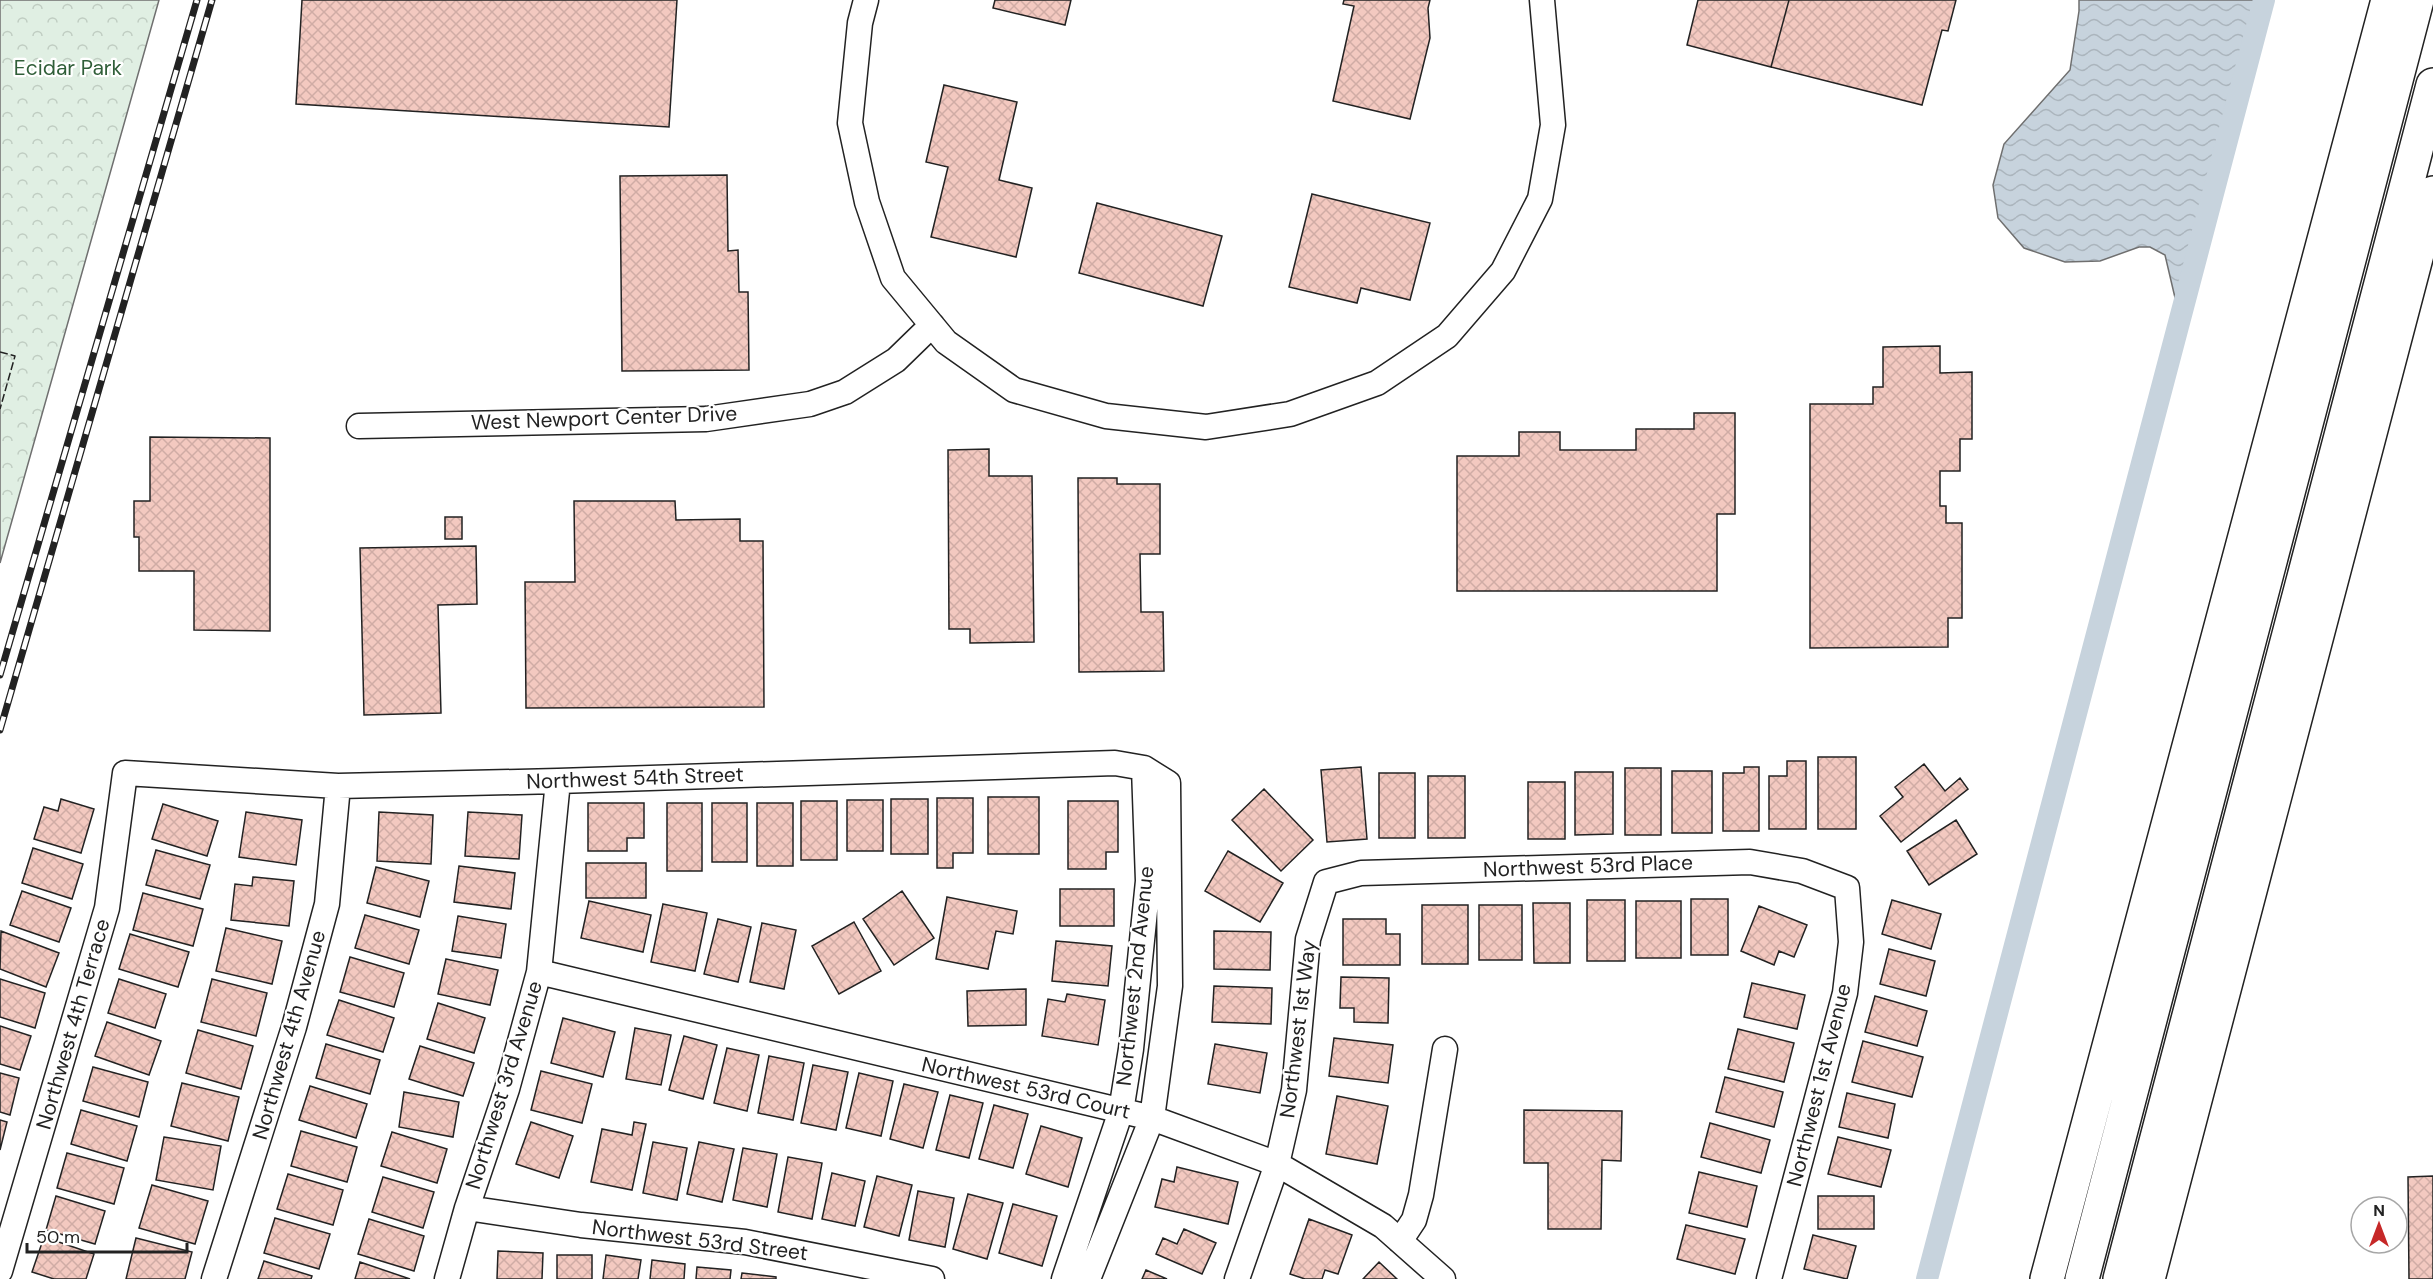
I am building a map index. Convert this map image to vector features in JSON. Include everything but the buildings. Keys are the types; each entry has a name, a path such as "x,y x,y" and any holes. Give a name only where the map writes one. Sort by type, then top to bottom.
{"highway":[{"path":"2047,1279 2388,0"},
{"path":"2082,1279 2417,0"},
{"path":"2120,1279 2433,85"},
{"path":"2148,1279 2433,193"}],"street":[{"path":"866,0 860,23 850,123 867,202 893,278 946,342 1014,390 1106,416 1206,427 1290,414 1377,384 1447,336 1503,270 1540,199 1553,125 1542,0"},
{"name":"West Newport Center Drive","path":"359,426 706,419 810,404 845,392 896,360 932,325"},
{"name":"Northwest 54th Street","path":"126,773 338,786 1115,763 1144,768"},
{"name":"Northwest 2nd Avenue","path":"1064,1279 1121,1111 1131,1049 1148,881 1144,768"},
{"name":"Northwest 2nd Avenue","path":"1088,1279 1152,1118 1170,986 1168,783 1144,768"},
{"name":"Northwest 4th Terrace","path":"0,1271 106,908 126,773"},
{"name":"Northwest 3rd Avenue","path":"447,1279 467,1208 507,1089 539,972 558,781"},
{"name":"Northwest 4th Avenue","path":"214,1279 294,1027 327,904 338,786"},
{"name":"Northwest 53rd Place","path":"1326,882 1361,873 1750,862 1802,871 1847,888"},
{"name":"Northwest 1st Way","path":"1237,1279 1277,1164 1294,1090 1308,939 1326,882"},
{"name":"Northwest 1st Avenue","path":"1769,1279 1845,993 1851,942 1847,888"},
{"name":"Northwest 53rd Court","path":"539,972 1152,1118 1277,1164 1383,1226 1443,1279"},
{"path":"1400,1241 1414,1220 1421,1195 1445,1049"},
{"name":"Northwest 53rd Street","path":"467,1208 581,1225 745,1242 932,1279"}],"green space":[{"name":"Ecidar Park","path":"0,0 159,0 0,563"}],"water":[{"path":"2079,0 2264,0 2180,319 2165,255 2150,247 2139,247 2100,261 2065,262 2024,248 1998,218 1993,185 2004,144 2070,70"}],"waterway":[{"path":"1927,1279 2264,0"}],"railway":[{"path":"0,675 197,0"},
{"path":"0,730 212,0"}],"fence":[{"path":"0,352 15,356 0,409"}]}
